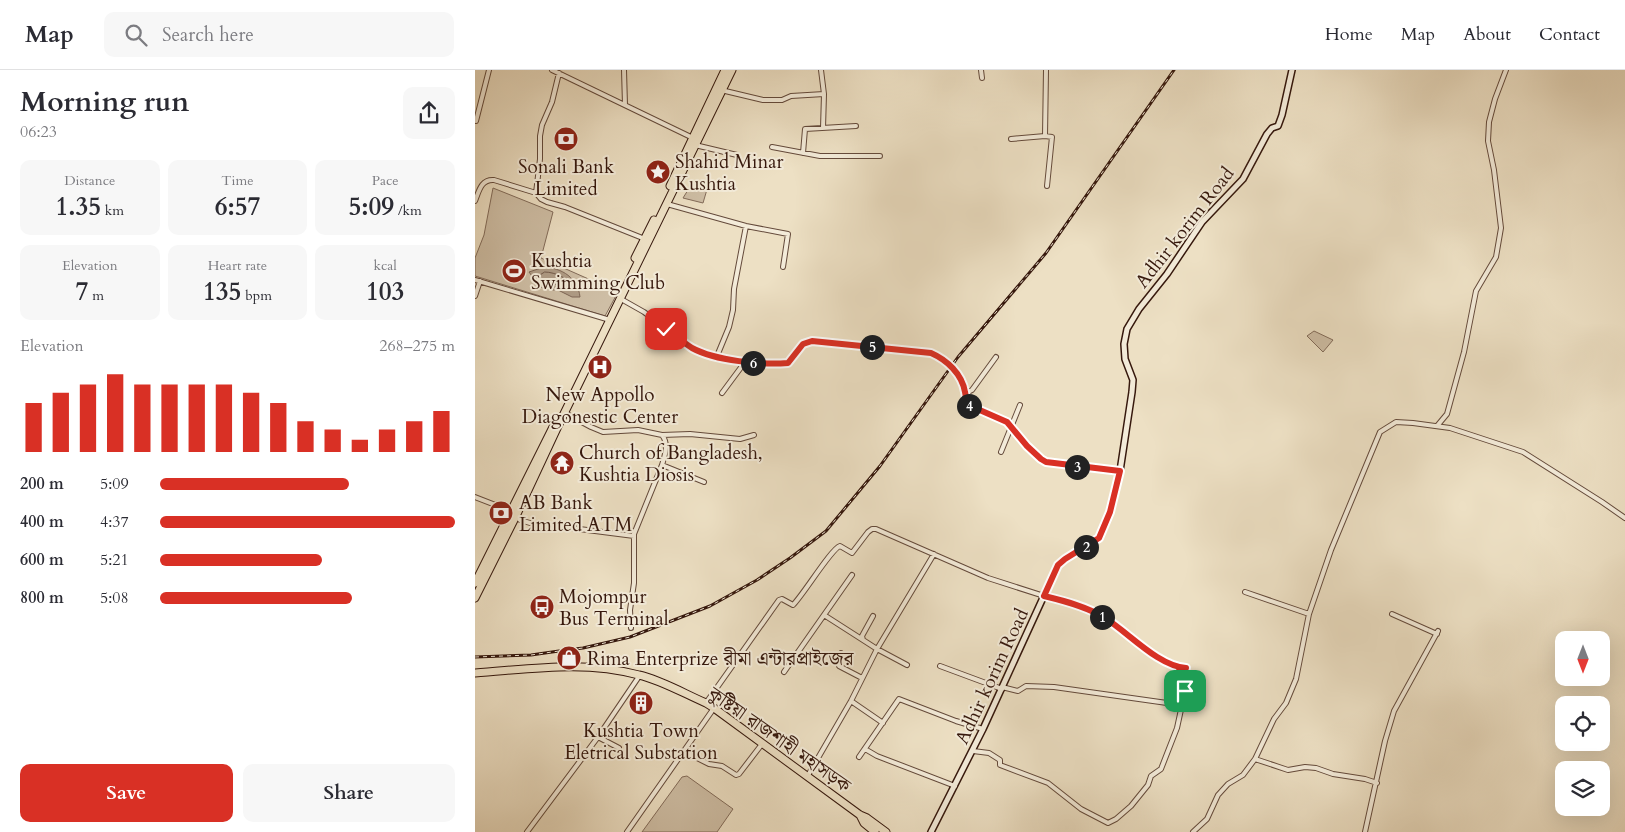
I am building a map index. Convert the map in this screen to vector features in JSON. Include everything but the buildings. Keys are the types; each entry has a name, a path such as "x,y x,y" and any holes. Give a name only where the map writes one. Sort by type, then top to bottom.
{"highway":[{"path":"647,239 667,204 725,70"},
{"path":"514,514 626,284 663,202 732,70"},
{"path":"608,319 621,299 626,284"},
{"path":"475,598 482,576 565,413 583,372"},
{"path":"475,583 482,576"},
{"name":"কুষ্টিয়া রাজশাহী মহাসড়ক","path":"475,673 558,665 598,668 640,675 714,708 859,815 867,818 886,832"},
{"name":"কুষ্টিয়া রাজশাহী মহাসড়ক","path":"859,815 864,823 875,832"}],"main road":[{"name":"Adhir korim Road","path":"931,832 973,751 1058,565 1099,538 1110,512 1120,471 1131,410 1133,380 1125,359 1123,344 1127,329 1139,309 1167,274 1202,222 1243,179 1267,134 1272,128 1278,126 1292,70"}],"street":[{"path":"476,121 489,70"},
{"path":"552,70 695,141 737,155"},
{"path":"624,70 625,105"},
{"path":"821,70 824,94 823,128"},
{"path":"981,70 982,78"},
{"path":"1045,136 1046,70"},
{"path":"1437,426 1447,414 1464,352 1476,291 1496,257 1501,228 1494,170 1488,141 1489,122 1506,70"},
{"path":"536,193 541,159 540,136 542,125 552,102 559,73"},
{"path":"721,90 763,100 781,100 791,96 824,94"},
{"path":"803,153 805,129 856,126"},
{"path":"1011,139 1052,137 1047,186"},
{"path":"771,147 819,156 880,156"},
{"path":"475,201 481,184 490,180 536,193 547,202 565,207 647,239"},
{"path":"667,204 747,226 788,234 783,268"},
{"path":"717,356 729,327 733,310 734,289 747,226"},
{"path":"475,280 608,319"},
{"path":"475,296 480,281"},
{"path":"621,299 644,312 693,348 745,362 788,363 803,344 812,341 931,353 941,357 960,378 966,393 966,404 1007,422 1027,446 1041,459 1046,462 1120,471"},
{"path":"966,393 972,390 996,357"},
{"path":"722,393 745,362"},
{"path":"1001,452 1013,427 1020,405"},
{"path":"565,413 603,432 638,430 662,435 690,434 740,439 754,435"},
{"path":"1193,832 1207,819 1217,795 1228,784 1243,775 1255,759 1274,719 1286,703 1296,678 1309,614 1331,550 1380,432 1396,422 1409,422 1451,428 1523,452 1625,518"},
{"path":"631,628 630,610 634,584 634,536 662,465 666,444 662,435"},
{"path":"662,465 704,482"},
{"path":"475,497 514,514 520,520 540,526 556,526 634,536"},
{"path":"706,703 779,600 783,599 793,604 837,547 841,546 852,553 868,532 876,530 989,578 1094,612 1106,618 1148,650 1170,662 1175,667 1186,668 1178,672 1185,691 1177,728 1161,769 1151,776 1147,785 1131,806 1116,820 1108,823 1081,809 1048,783 1001,765 1000,760 989,754 973,751"},
{"path":"807,777 851,701 877,649 934,554"},
{"path":"784,672 852,575"},
{"path":"1245,592 1309,614"},
{"path":"1365,832 1385,741 1395,711 1437,632 1392,614"},
{"path":"824,615 907,666"},
{"path":"863,640 862,636 873,616"},
{"path":"841,653 838,660 839,666 862,678"},
{"path":"940,666 1002,688 1018,691 1026,686 1061,688 1174,704 1181,708"},
{"path":"527,832 598,737 640,675"},
{"path":"859,757 899,699 956,721 983,729"},
{"path":"851,701 883,723"},
{"path":"627,832 714,708"},
{"path":"598,737 619,748"},
{"path":"683,751 709,764 722,766 736,775 739,774 763,743"},
{"path":"865,749 877,756 955,786"},
{"path":"1255,759 1288,770 1305,767 1315,768 1333,774 1365,779 1377,783"}],"shaded area":[{"path":"693,182 708,186 703,203 683,198"},
{"path":"493,188 553,212 541,258 618,292 605,316 475,276 475,258 484,235"},
{"path":"1314,331 1333,340 1323,352 1307,336"},
{"path":"687,776 733,809 717,832 642,832 682,777"}],"water":[{"path":"544,267 557,269 568,275 576,284 580,297 572,297 558,290 540,287 529,272"}],"railway":[{"path":"475,657 531,655 583,648 630,637 710,606 757,580 826,531 880,466 958,357 1046,253 1174,70"}],"place":[{"name":"Sonali Bank Limited","path":"566,139"},
{"name":"Shahid Minar Kushtia","path":"658,172"},
{"name":"Kushtia Swimming Club","path":"514,271"},
{"name":"New Appollo Diagonestic Center","path":"600,367"},
{"name":"Church of Bangladesh, Kushtia Diosis","path":"562,463"},
{"name":"AB Bank Limited ATM","path":"501,513"},
{"name":"Mojompur Bus Terminal","path":"542,607"},
{"name":"Rima Enterprize রীমা এন্টারপ্রাইজের","path":"569,658"},
{"name":"Kushtia Town Eletrical Substation","path":"641,703"}],"route":[{"path":"666,329 693,348 723,358 758,363 788,363 803,344 812,341 931,353 941,357 960,378 966,393 966,404 1011,424 1021,439 1041,459 1053,464 1120,471 1110,512 1099,538 1096,542 1065,559 1058,565 1044,596 1094,612 1106,618 1154,654 1175,667 1186,668 1178,672 1185,691"}]}
